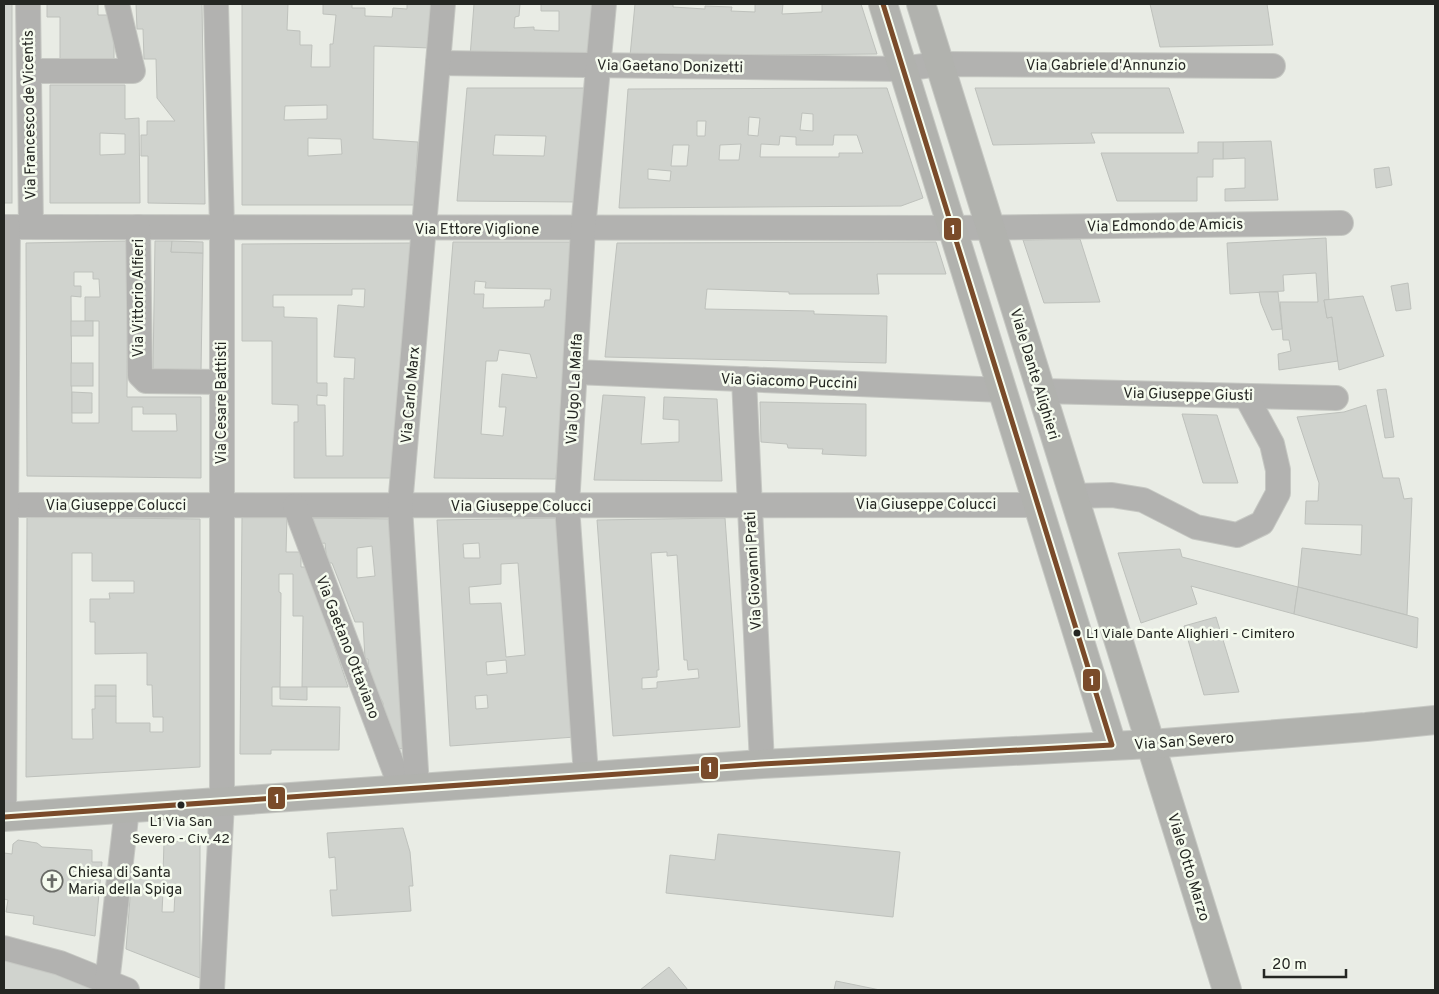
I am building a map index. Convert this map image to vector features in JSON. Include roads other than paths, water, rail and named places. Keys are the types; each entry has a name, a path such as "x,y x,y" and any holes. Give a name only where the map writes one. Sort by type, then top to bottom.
{"main road":[{"path":"883,4 1112,746"},
{"name":"Viale Dante Alighieri","path":"921,4 1151,744"},
{"name":"Via San Severo","path":"4,817 222,803 586,775 1151,744 1366,728 1435,720"},
{"name":"Viale Otto Marzo","path":"1151,744 1227,990"}],"street":[{"name":"Via Francesco de Vicentis","path":"4,817 6,505 14,227 30,71 28,4"},
{"path":"30,71 133,71 117,4"},
{"name":"Via Cesare Battisti","path":"212,990 222,803 222,227 216,4"},
{"name":"Via Carlo Marx","path":"409,788 400,506 443,4"},
{"name":"Via Ugo La Malfa","path":"586,775 567,506 583,229 604,4"},
{"name":"Via Gaetano Donizetti","path":"438,63 902,69"},
{"name":"Via Gabriele d'Annunzio","path":"902,69 939,64 1273,66"},
{"name":"Via Edmondo de Amicis","path":"951,228 1341,223"},
{"name":"Via Ettore Viglione","path":"14,227 425,229 951,228"},
{"name":"Via Vittorio Alfieri","path":"138,227 140,375 146,381 221,382"},
{"name":"Via Giacomo Puccini","path":"575,372 1003,390"},
{"name":"Via Giovanni Prati","path":"744,379 762,764"},
{"name":"Via Giuseppe Giusti","path":"1040,391 1336,398"},
{"path":"1074,496 1112,496 1143,500 1196,527 1237,535 1262,523 1278,493 1278,470 1272,444 1246,396"},
{"name":"Via Giuseppe Colucci","path":"6,505 567,506 750,503 1037,505"},
{"name":"Via Gaetano Ottaviano","path":"294,506 409,788"},
{"path":"4,948 60,963 117,987 127,809"}],"place":[{"name":"L1 Viale Dante Alighieri - Cimitero","path":"1077,633"},
{"name":"L1 Via San Severo - Civ. 42","path":"181,805"},
{"name":"Chiesa di Santa Maria della Spiga","path":"52,881"}]}
